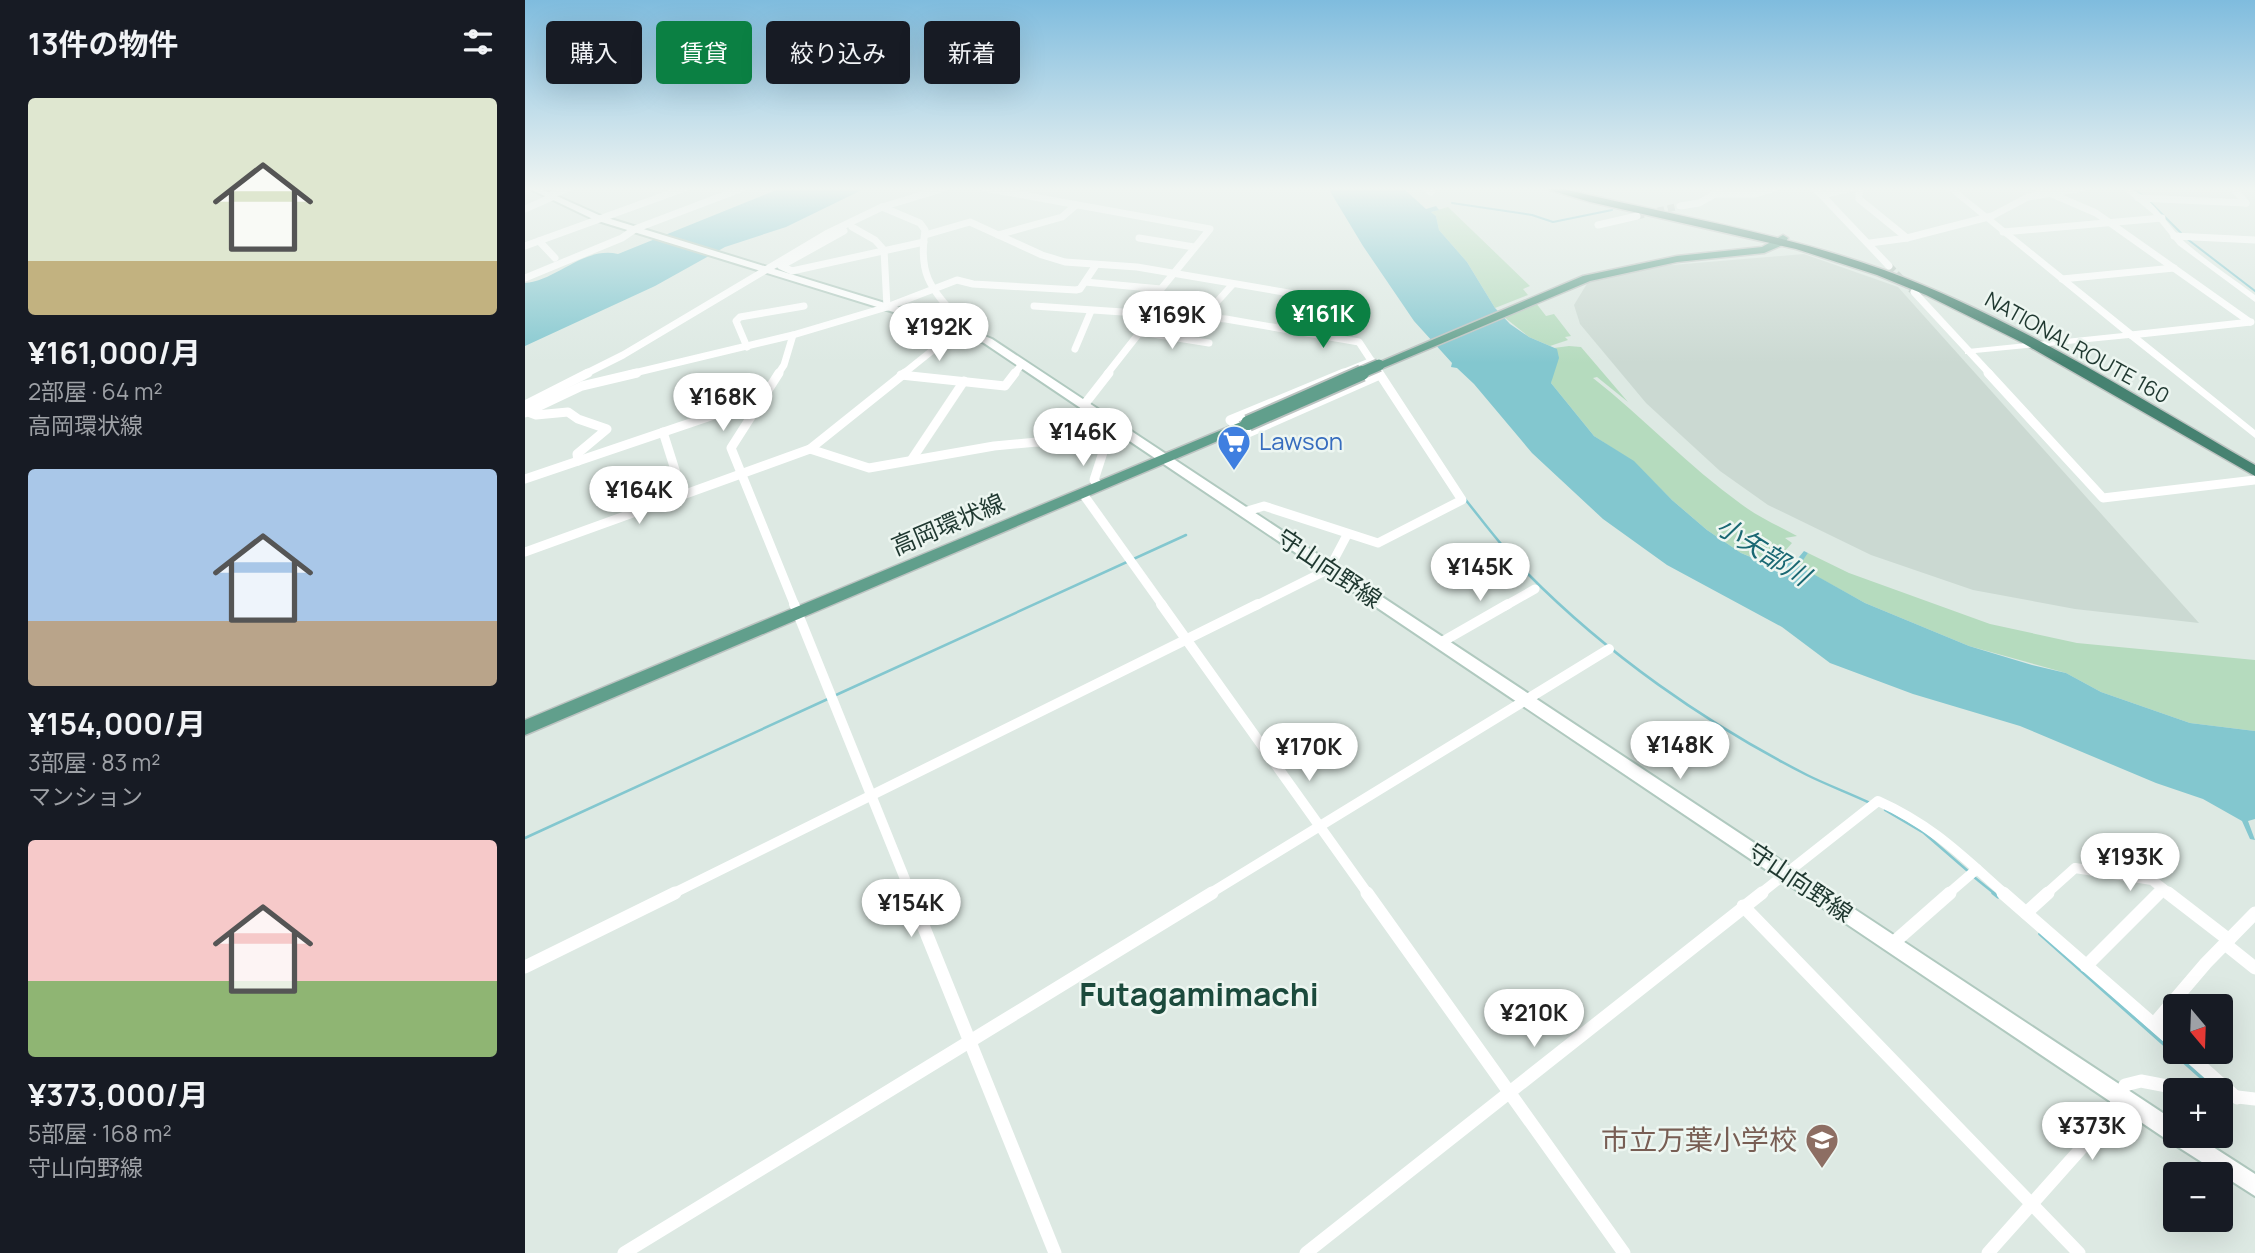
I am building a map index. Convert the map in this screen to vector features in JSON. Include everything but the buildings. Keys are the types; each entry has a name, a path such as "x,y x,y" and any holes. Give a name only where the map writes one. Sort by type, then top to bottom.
{"highway":[{"name":"NATIONAL ROUTE 160","path":"1801,246 1917,287 2042,345 2255,463"},
{"name":"NATIONAL ROUTE 160","path":"2042,345 2255,471"}],"main road":[{"name":"守山向野線","path":"693,246 959,329 988,341 2163,1125"},
{"name":"高岡環状線","path":"525,728 1083,494 1558,288 1625,268 1677,259 1764,250 1770,246"},
{"name":"守山向野線","path":"2198,1148 2255,1186"}],"street":[{"path":"544,246 555,258"},
{"path":"525,278 601,246"},
{"path":"526,410 623,355 802,246"},
{"path":"817,246 781,266 792,271 899,246"},
{"path":"883,246 888,272 885,284 887,307"},
{"path":"525,552 810,449 959,329 960,321 933,290 921,257 923,246"},
{"path":"1023,246 1065,262 1173,273 1336,301"},
{"path":"1147,312 1161,289 1194,247 1191,246"},
{"path":"1873,246 1889,266"},
{"path":"2021,246 2255,435"},
{"path":"2144,246 2252,321"},
{"path":"2193,246 2255,299"},
{"path":"526,410 582,386 793,335 887,307 957,280 973,284 1076,290 1096,265"},
{"path":"2062,279 2174,268"},
{"path":"1085,282 1161,289"},
{"path":"1156,298 1186,298 1214,305 1233,284"},
{"path":"1068,308 1078,293 1076,290"},
{"path":"1914,292 2103,498 2255,480"},
{"path":"747,347 736,321 740,317 804,306"},
{"path":"1034,306 1226,319 1359,342 1462,500 1378,543 1264,506 1244,512"},
{"path":"1075,349 1091,311"},
{"path":"1084,405 1140,332 1150,315 1147,312"},
{"path":"1968,352 2252,321"},
{"path":"1140,332 1209,343"},
{"path":"793,335 784,365 731,448 1055,1253"},
{"path":"901,375 1005,386 1022,364"},
{"path":"912,459 964,381"},
{"path":"525,479 762,398"},
{"path":"526,410 536,415 568,412 578,419 607,429 577,454 578,461"},
{"path":"1099,486 1094,480 1106,443 1118,427"},
{"path":"663,432 683,495"},
{"path":"810,449 869,468 994,446 1037,442 1106,443"},
{"path":"1083,494 1624,1253"},
{"path":"525,967 1329,569 1347,535"},
{"path":"1440,643 1535,589"},
{"path":"624,1253 1609,649"},
{"path":"1306,1253 1878,801 1909,815 1931,829 2163,1032"},
{"path":"2025,913 2075,868 2152,880 2255,968"},
{"path":"1892,944 1977,869"},
{"path":"2086,966 2163,889"},
{"path":"1743,906 2079,1253"},
{"path":"2154,1024 2255,913"},
{"path":"2199,1064 2237,1098"},
{"path":"1988,1253 2111,1115 2126,1085 2141,1081 2163,1085"},
{"path":"2233,1097 2255,1099"}],"shaded area":[{"path":"1804,254 1898,287 2199,623 2075,609 1973,590 1871,555 1768,505 1720,471 1646,403 1580,324 1574,305 1588,282 1648,267"}],"green space":[{"path":"1453,246 1489,246 1530,286 1523,289 1528,295 1495,308 1467,262"},
{"path":"1536,303 1546,316 1554,314 1571,336 1565,337 1568,340 1550,346 1529,337 1504,317"},
{"path":"1581,347 1628,402 1597,377 1593,378 1703,474 1748,509 1797,536 1785,538 1792,543 1777,560 1769,558 1766,563 1741,553 1707,530 1634,462 1594,436 1551,383 1557,350 1554,348"},
{"path":"1808,553 1849,573 1990,624 2077,643 2255,660 2255,731 2190,723 2101,692 2066,673 1969,646 1865,603 1798,566"}],"water":[{"path":"637,246 727,246 655,286 525,346 525,283 537,281 593,255 618,254"},
{"path":"1363,246 1453,246 1467,262 1495,308 1510,324 1529,337 1557,349 1559,358 1551,383 1594,436 1634,461 1672,500 1707,530 1741,553 1765,563 1766,558 1769,558 1794,563 1804,551 1808,553 1799,566 1865,603 1969,646 2066,673 2101,692 2190,723 2255,731 2255,819 2248,821 2255,840 2250,839 2242,821 2203,799 2156,783 2020,726 1913,694 1830,663 1782,627 1667,565 1603,519 1532,453 1474,384 1457,368 1451,367 1452,363 1414,321"}],"waterway":[{"path":"2197,246 2255,291"},
{"path":"1465,499 1527,573 1624,659 1731,733 1807,775 1870,803"},
{"path":"836,695 1186,535"},
{"path":"525,838 830,698"},
{"path":"1885,810 1924,833 1969,872"},
{"path":"1974,877 1995,894"},
{"path":"1993,893 1998,897"},
{"path":"2040,934 2202,1078"}],"tunnel":[{"path":"1889,266 1914,292"}],"place":[{"name":"Lawson","path":"1234,472"},
{"name":"市立万葉小学校","path":"1822,1170"}],"district":[{"name":"Futagamimachi","path":"1199,995"}],"water label":[{"name":"小矢部川","path":"1763,551"}]}
